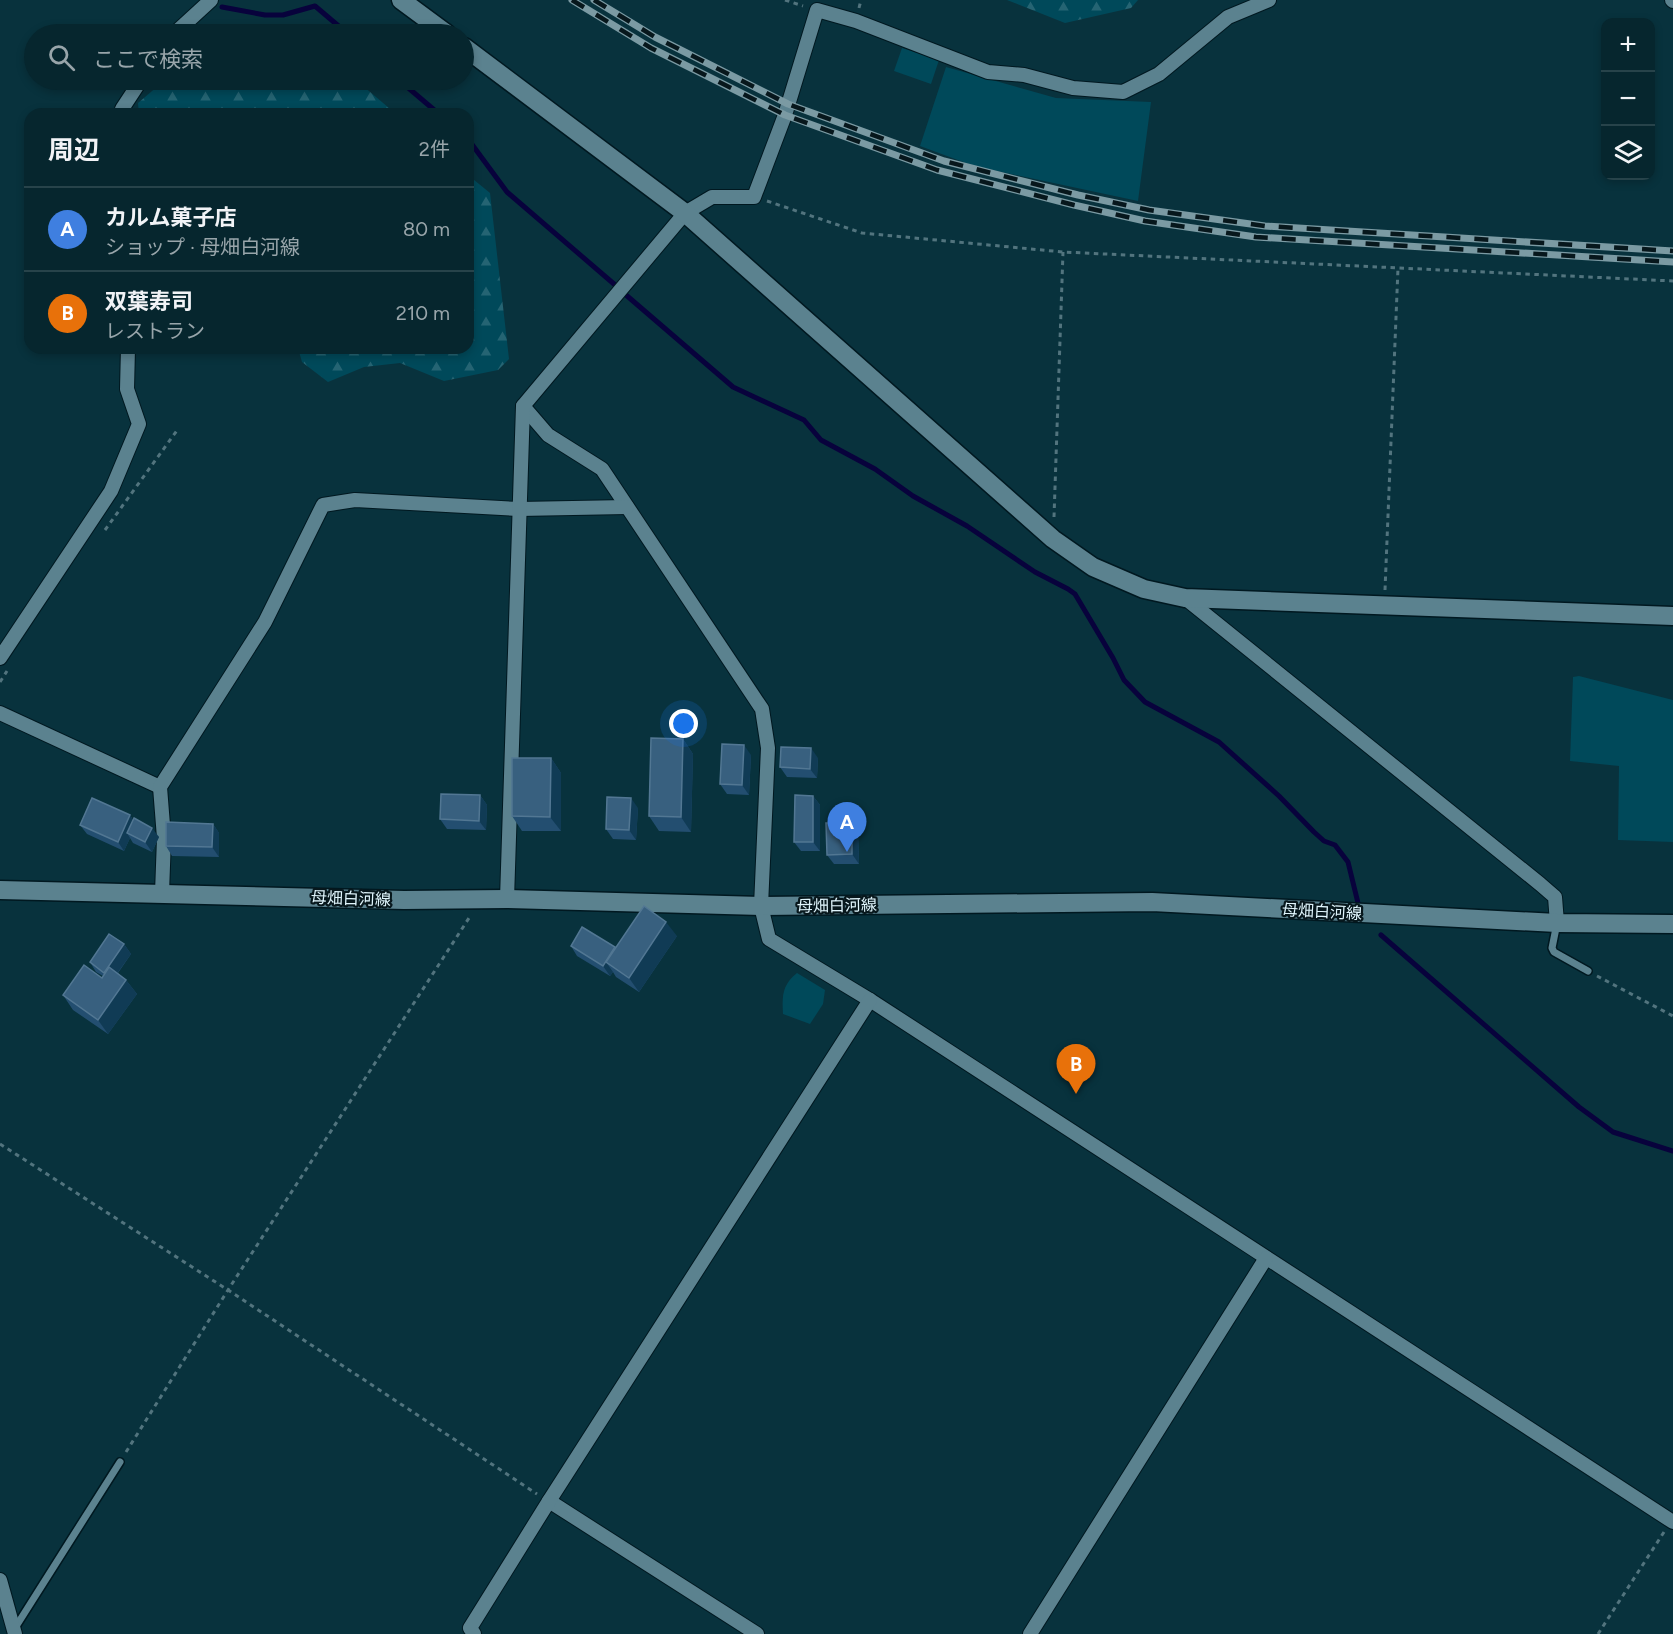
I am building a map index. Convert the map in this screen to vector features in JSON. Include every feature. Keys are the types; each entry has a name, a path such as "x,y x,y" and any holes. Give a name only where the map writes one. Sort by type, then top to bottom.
{"main road":[{"path":"401,0 433,24"},
{"path":"474,55 685,213 1053,539 1093,567 1144,589 1185,598 1673,616"},
{"name":"母畑白河線","path":"0,890 761,906 1152,902 1557,923 1673,924"}],"street":[{"path":"185,24 211,0"},
{"path":"507,899 523,406 685,213 712,197 754,197 785,115 817,10 856,21 988,72 1024,75 1073,88 1123,92 1159,74 1228,17 1269,0"},
{"path":"123,108 134,90"},
{"path":"0,658 111,491 139,424 127,389 128,354"},
{"path":"523,406 548,435 602,469 762,709 768,748 761,906 769,939 870,1000 1672,1520"},
{"path":"162,893 164,838 160,787 265,622 323,505 354,500 519,509 627,507"},
{"path":"1185,598 1555,897 1557,923"},
{"path":"0,713 160,787"},
{"path":"474,1634 471,1628 549,1501 870,1000"},
{"path":"1030,1634 1266,1258"},
{"path":"549,1501 757,1634"},
{"path":"0,1580 15,1631"}],"lane":[{"path":"1557,923 1552,948 1554,952 1588,971"},
{"path":"15,1631 120,1462"}],"path":[{"path":"754,197 862,233 1063,252 1673,281"},
{"path":"1053,539 1063,252"},
{"path":"1384,607 1398,268"},
{"path":"120,1462 228,1290 459,933 477,900"},
{"path":"1588,971 1673,1016"},
{"path":"0,1144 228,1290 549,1501"},
{"path":"1598,1634 1672,1520"}],"green space":[{"path":"1007,0 1138,0 1131,8 1065,23"},
{"path":"902,48 939,60 931,84 894,71"},
{"path":"946,67 1056,98 1151,102 1138,201 974,166 920,146"},
{"path":"153,90 368,90 389,108 138,108 138,103"},
{"path":"474,180 490,193 509,359 498,370 444,381 400,363 364,367 328,382 302,362 300,354 474,354"},
{"path":"1579,676 1673,700 1673,842 1618,840 1619,766 1570,761 1573,677"},
{"path":"797,973 825,990 823,1004 810,1024 783,1014 784,991 788,982"}],"building":[{"path":"651,738 683,739 681,817 649,816"},
{"path":"722,744 744,745 742,785 720,784"},
{"path":"781,747 811,748 810,769 780,767"},
{"path":"512,758 551,758 550,817 512,816"},
{"path":"441,794 480,795 479,821 440,819"},
{"path":"795,795 813,796 813,842 794,842"},
{"path":"607,797 631,798 629,830 606,829"},
{"path":"92,798 130,815 118,842 80,825"},
{"path":"134,818 152,828 145,842 127,833"},
{"path":"166,822 213,824 212,847 166,846"},
{"path":"826,823 852,823 852,854 827,855"},
{"path":"644,906 666,922 629,978 606,962"},
{"path":"582,927 615,947 603,966 571,946"},
{"path":"109,934 124,944 104,973 90,962"},
{"path":"84,965 102,978 109,967 126,980 98,1020 63,995"}],"waterway":[{"path":"222,7 265,15 283,15 315,6 336,24"},
{"path":"411,90 432,108"},
{"path":"474,147 507,192 614,284"},
{"path":"626,295 733,387 804,420 821,440 875,469 913,496 967,526 1035,572 1075,594 1124,680 1145,702 1219,742 1279,796 1324,841 1335,845 1348,862 1358,903"},
{"path":"1381,935 1579,1107 1613,1132 1673,1151"}],"railway":[{"path":"572,0 651,48 785,115 937,170 1074,205 1145,221 1256,237 1673,262"},
{"path":"594,0 655,37 788,104 944,161 1078,195 1149,210 1265,226 1673,251"}],"place":[{"name":"カルム菓子店","path":"847,852"},
{"name":"双葉寿司","path":"1076,1094"}]}
